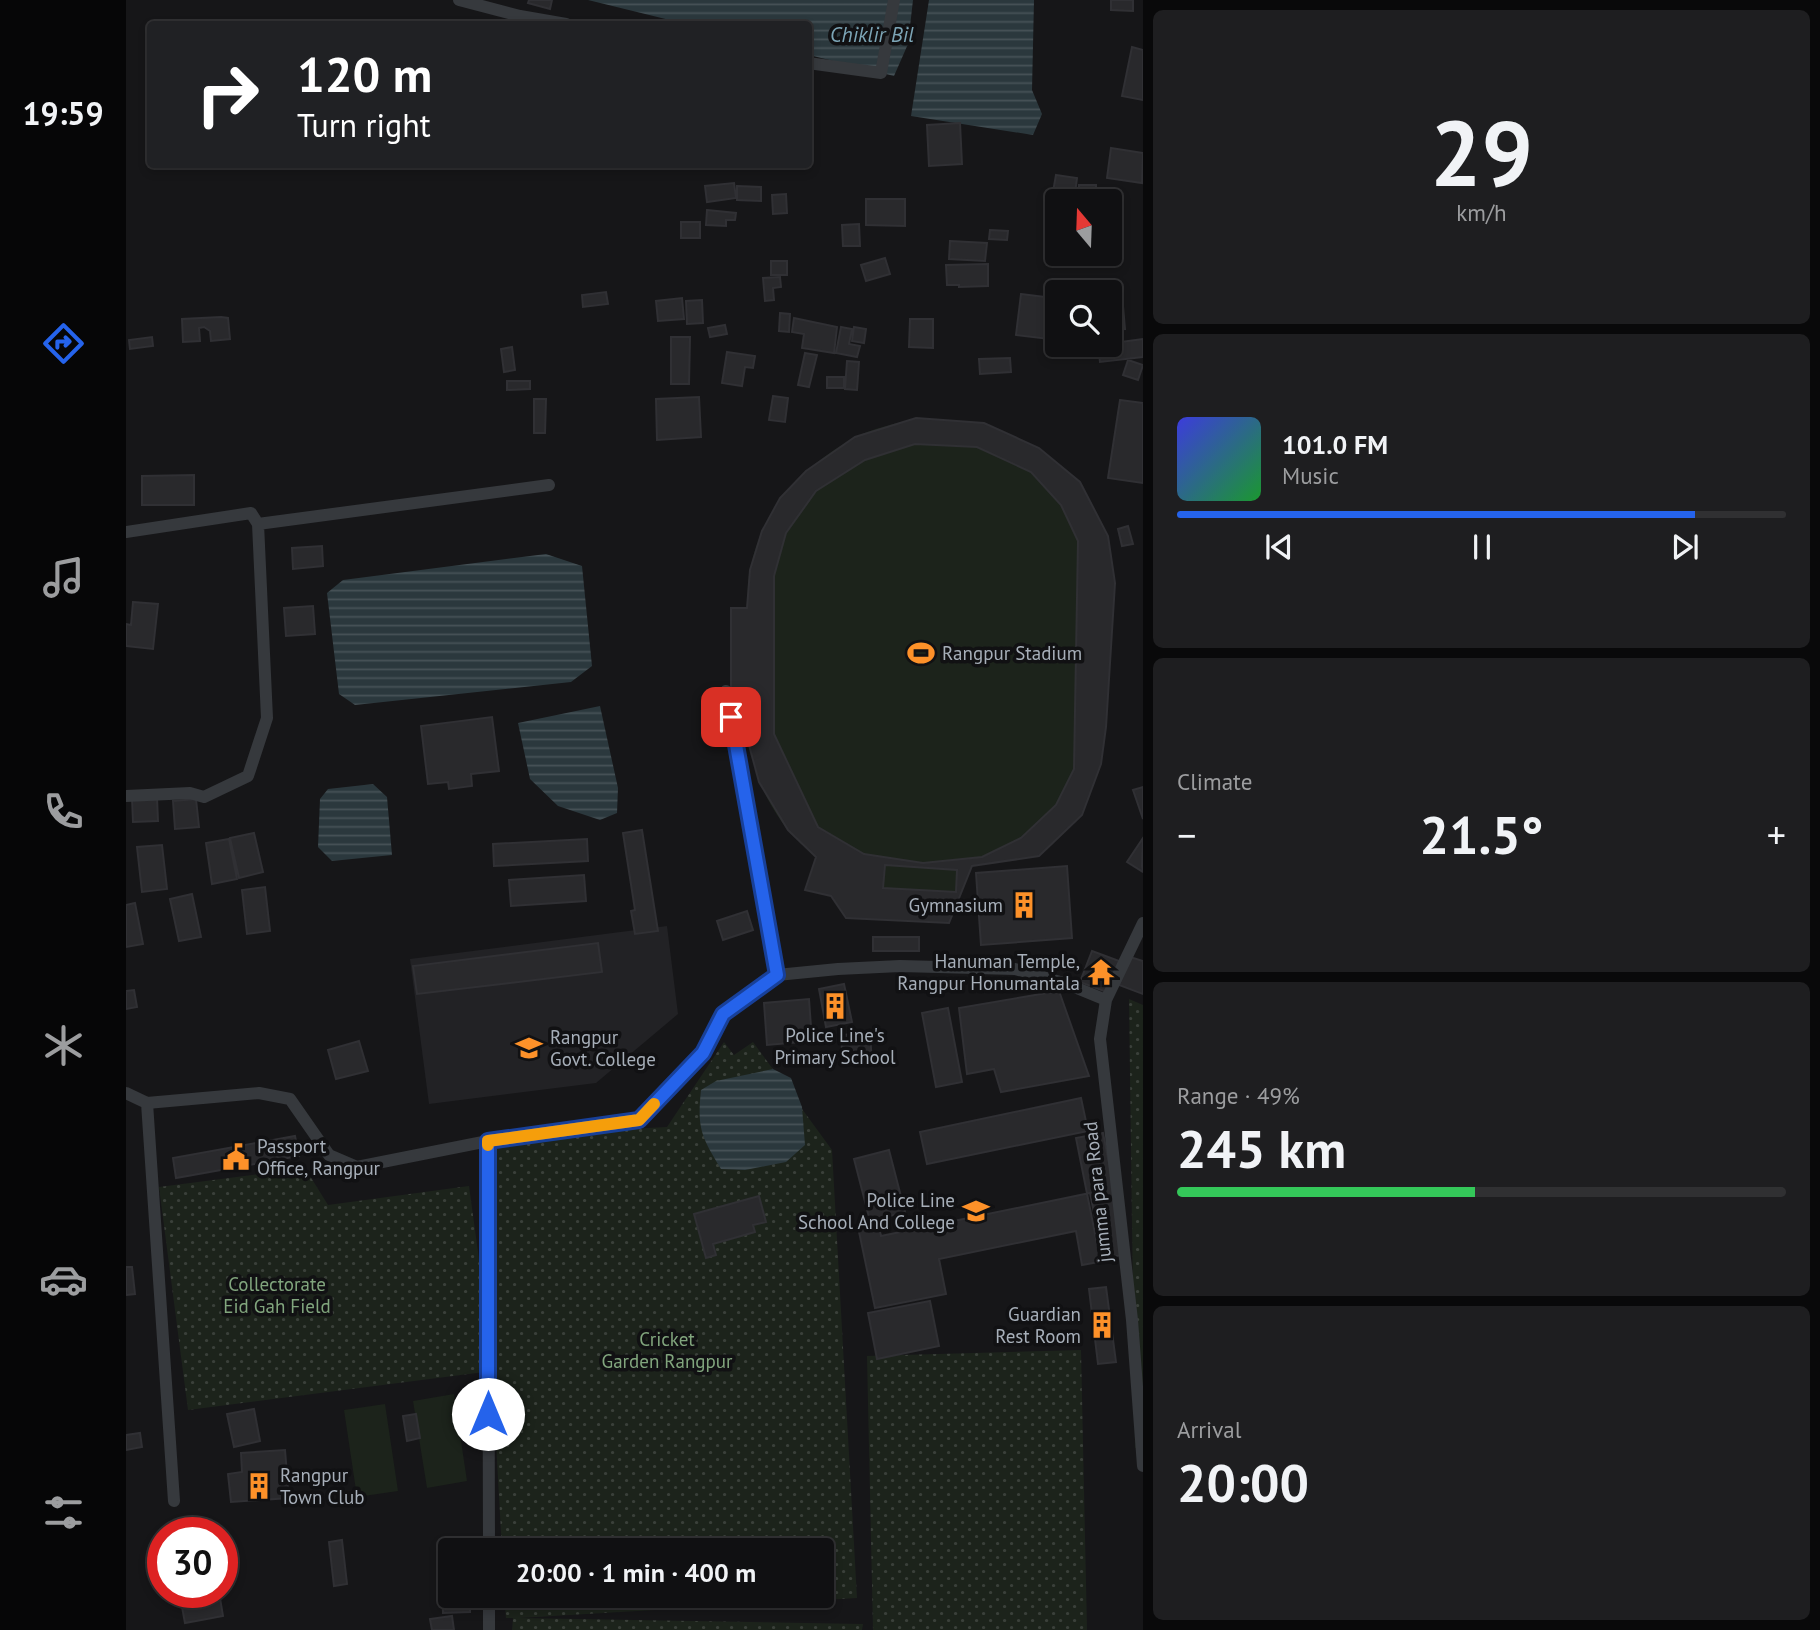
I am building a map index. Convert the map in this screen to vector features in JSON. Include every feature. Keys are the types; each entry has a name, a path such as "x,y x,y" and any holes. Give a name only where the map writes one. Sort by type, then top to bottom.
{"street":[{"path":"458,0 549,21"},
{"path":"812,64 881,73 894,0"},
{"path":"258,524 549,485"},
{"path":"126,531 251,513 258,524 267,718 248,776 204,797 190,793 126,796"},
{"path":"726,691 777,975"},
{"name":"jumma para Road","path":"1143,923 1107,1000 1100,1039 1132,1320 1143,1465"},
{"path":"126,1093 147,1103 259,1093 290,1099 330,1155 357,1167 488,1141 639,1120 703,1053 723,1014 777,975 900,967 1015,969 1067,984 1107,1000"},
{"path":"147,1103 174,1501"},
{"path":"488,1141 489,1538"},
{"path":"489,1608 489,1630"}],"shaded area":[{"name":"Rangpur Govt. College","path":"667,926 678,1014 596,1083 429,1104 410,959"}],"green space":[{"name":"Rangpur Stadium","path":"916,418 984,423 1039,448 1080,482 1108,536 1106,727 1101,764 1082,815 1039,856 972,866 949,923 846,918 831,896 805,890 816,857 788,830 768,800 751,751 746,698 731,697 731,608 747,608 749,575 755,549 774,510 801,477 835,449 868,432"},
{"path":"1129,999 1143,1005 1143,1448 1135,1448"},
{"name":"Cricket Garden Rangpur","path":"724,1042 734,1055 753,1042 832,1150 857,1598 834,1599 834,1538 501,1538 492,1371 188,1410 159,1187 305,1168 328,1205 469,1186 490,1340 479,1137 667,1127"},
{"path":"1081,1350 1087,1630 873,1630 867,1356"},
{"path":"454,1394 467,1481 427,1488 413,1401"},
{"path":"385,1404 398,1491 357,1497 344,1410"},
{"name":"Cricket Garden Rangpur","path":"505,1608 688,1608 519,1618 863,1624 862,1630 512,1630 513,1618 506,1618"}],"water":[{"name":"Chiklir Bil","path":"588,0 913,0 908,44 894,76 812,56 812,21 674,21"},
{"path":"929,0 1034,0 1032,90 1042,114 1033,135 911,116"},
{"path":"546,554 582,566 592,666 571,682 355,705 339,694 327,593 343,580"},
{"path":"600,706 618,788 617,813 600,820 558,806 530,779 518,723"},
{"path":"373,784 387,797 392,855 332,861 318,847 320,799 328,789"},
{"path":"773,1069 791,1078 802,1107 805,1145 786,1162 745,1170 721,1169 702,1131 701,1090 716,1081"}],"building":[{"path":"529,0 552,0 550,9 528,3"},
{"path":"1111,0 1133,0 1133,11 1111,10"},
{"path":"1132,47 1143,50 1143,100 1122,96"},
{"path":"960,123 962,164 929,166 927,125"},
{"path":"1111,148 1143,153 1142,183 1107,178"},
{"path":"1056,175 1077,178 1076,189 1054,189"},
{"path":"734,183 736,198 707,202 705,186"},
{"path":"1079,185 1096,185 1096,189 1079,189"},
{"path":"737,186 761,187 761,201 737,200"},
{"path":"786,194 787,213 773,214 772,195"},
{"path":"866,199 905,199 905,226 866,225"},
{"path":"707,210 736,213 735,220 726,220 726,226 706,225"},
{"path":"681,222 700,222 700,238 681,238"},
{"path":"859,224 860,246 843,246 842,225"},
{"path":"990,230 1008,231 1007,240 989,239"},
{"path":"950,241 987,243 985,261 949,259"},
{"path":"885,258 890,274 866,281 861,265"},
{"path":"771,261 787,261 787,275 771,275"},
{"path":"988,264 988,286 947,285 946,265"},
{"path":"780,277 781,287 773,288 774,300 765,301 763,278"},
{"path":"606,292 608,304 583,307 582,295"},
{"path":"1021,294 1045,297 1045,339 1016,335"},
{"path":"682,298 684,319 658,321 656,301"},
{"path":"702,300 703,323 687,324 686,301"},
{"path":"1122,306 1125,329 1122,329"},
{"path":"780,313 790,314 789,332 779,331"},
{"path":"228,318 230,339 211,341 210,331 204,327 199,328 200,341 183,342 182,319"},
{"path":"794,318 837,327 834,353 802,348 804,334 792,332"},
{"path":"910,319 933,319 933,348 909,347"},
{"path":"725,325 727,334 710,337 708,328"},
{"path":"841,327 852,329 849,344 860,346 857,357 836,353"},
{"path":"854,327 866,329 864,343 852,341"},
{"path":"152,337 153,346 130,349 129,340"},
{"path":"671,337 690,337 689,384 671,384"},
{"path":"1143,339 1143,357 1100,362 1099,357 1122,357 1122,342"},
{"path":"512,347 515,370 504,372 501,349"},
{"path":"727,352 755,356 753,368 745,367 742,386 722,383"},
{"path":"805,353 817,355 809,387 798,385"},
{"path":"1010,358 1011,372 980,374 979,359"},
{"path":"1128,360 1143,365 1138,380 1123,375"},
{"path":"847,361 859,362 857,390 845,389"},
{"path":"827,377 844,377 844,388 827,388"},
{"path":"507,381 530,381 530,389 507,390"},
{"path":"773,396 788,398 785,422 769,420"},
{"path":"699,397 701,437 657,440 656,399"},
{"path":"534,399 546,399 545,433 534,433"},
{"path":"1120,400 1143,403 1143,483 1108,478"},
{"path":"916,418 984,423 1039,448 1080,482 1108,536 1115,583 1106,727 1101,764 1082,815 1039,856 972,866 949,923 846,918 831,896 805,890 816,857 788,830 759,782 746,734 746,697 731,697 731,608 747,608 750,570 762,531 780,498 806,471 855,437","holes":["915,444 977,447 1031,472 1061,505 1078,541 1074,769 1056,805 1021,838 982,857 923,863 864,854 818,827 774,734 774,576 786,533 816,491 865,460"]},
{"path":"194,475 194,505 142,505 142,476"},
{"path":"1128,526 1133,544 1122,546 1118,529"},
{"path":"322,546 323,566 293,569 292,548"},
{"path":"133,602 158,604 153,649 126,646 126,624 131,625"},
{"path":"313,606 315,634 286,636 284,608"},
{"path":"492,717 499,771 471,774 472,786 449,789 448,782 428,784 421,726"},
{"path":"1143,787 1143,819 1133,790"},
{"path":"157,797 158,821 133,822 132,798"},
{"path":"196,799 199,827 175,829 173,801"},
{"path":"642,830 658,931 635,934 631,911 635,910 623,833"},
{"path":"254,833 263,872 239,878 230,838"},
{"path":"1143,838 1142,866 1143,872 1127,862"},
{"path":"229,839 237,879 212,884 206,843"},
{"path":"587,839 588,861 494,866 493,844"},
{"path":"162,845 167,889 142,892 137,847"},
{"path":"885,865 957,870 956,892 883,888"},
{"name":"Gymnasium","path":"1067,866 1072,938 981,945 976,873"},
{"path":"584,875 586,901 511,906 509,880"},
{"path":"265,887 270,931 247,934 242,890"},
{"path":"192,894 201,937 179,941 170,899"},
{"path":"135,903 143,944 126,947 126,905"},
{"path":"747,911 753,930 723,940 717,921"},
{"path":"873,937 919,937 919,951 873,951"},
{"path":"598,943 602,972 417,994 413,966"},
{"name":"Hanuman Temple, Rangpur Honumantala","path":"1092,951 1122,962 1109,993 1080,982"},
{"path":"1130,957 1143,961 1143,994 1119,985"},
{"name":"Police Line's Primary School","path":"844,984 852,1022 826,1027 819,989"},
{"path":"134,990 137,1007 126,1009 126,991"},
{"path":"1059,991 1089,1076 1001,1092 994,1069 967,1074 959,1008"},
{"path":"809,999 812,1041 767,1045 764,1003"},
{"path":"948,1008 962,1082 936,1087 922,1013"},
{"path":"870,1033 872,1063 843,1065 841,1035"},
{"path":"359,1041 368,1071 336,1079 328,1050"},
{"path":"1081,1098 1088,1131 927,1164 920,1132"},
{"path":"1103,1133 1127,1254 1100,1259 1076,1138"},
{"name":"Passport Office, Rangpur","path":"295,1136 299,1156 176,1178 173,1158"},
{"path":"889,1150 905,1212 870,1221 854,1159"},
{"path":"1090,1193 1104,1261 1082,1265 1076,1231 939,1259 946,1294 875,1308 858,1227 878,1223 881,1236"},
{"path":"759,1196 766,1222 753,1225 755,1232 713,1244 716,1255 706,1258 694,1214"},
{"path":"126,1267 132,1267 135,1294 126,1295"},
{"name":"Guardian Rest Room","path":"1106,1287 1116,1362 1098,1364 1089,1289"},
{"path":"930,1301 939,1346 877,1359 868,1313"},
{"path":"254,1409 260,1441 234,1447 227,1414"},
{"path":"416,1414 420,1438 407,1441 403,1416"},
{"path":"140,1433 142,1447 126,1450 126,1435"},
{"name":"Rangpur Town Club","path":"285,1450 289,1498 231,1502 228,1474 242,1472 241,1453"},
{"path":"342,1540 347,1584 334,1586 329,1542"},
{"path":"182,1608 222,1608 223,1616 185,1623"},
{"path":"443,1608 470,1608 470,1612 443,1613"},
{"path":"452,1616 454,1630 432,1630 430,1619"}],"slow traffic":[{"path":"488,1145 488,1141 639,1120 654,1104"}],"place":[{"name":"Rangpur Stadium","path":"921,653"},
{"name":"Gymnasium","path":"1024,905"},
{"name":"Hanuman Temple, Rangpur Honumantala","path":"1101,972"},
{"name":"Police Line's Primary School","path":"835,1006"},
{"name":"Rangpur Govt. College","path":"529,1048"},
{"name":"Passport Office, Rangpur","path":"236,1157"},
{"name":"Police Line School And College","path":"976,1211"},
{"name":"Guardian Rest Room","path":"1102,1325"},
{"name":"Rangpur Town Club","path":"259,1486"}],"route":[{"path":"488,1414 488,1141 639,1120 703,1053 723,1014 777,975 731,717"}],"park label":[{"name":"Collectorate Eid Gah Field","path":"277,1295"}]}
